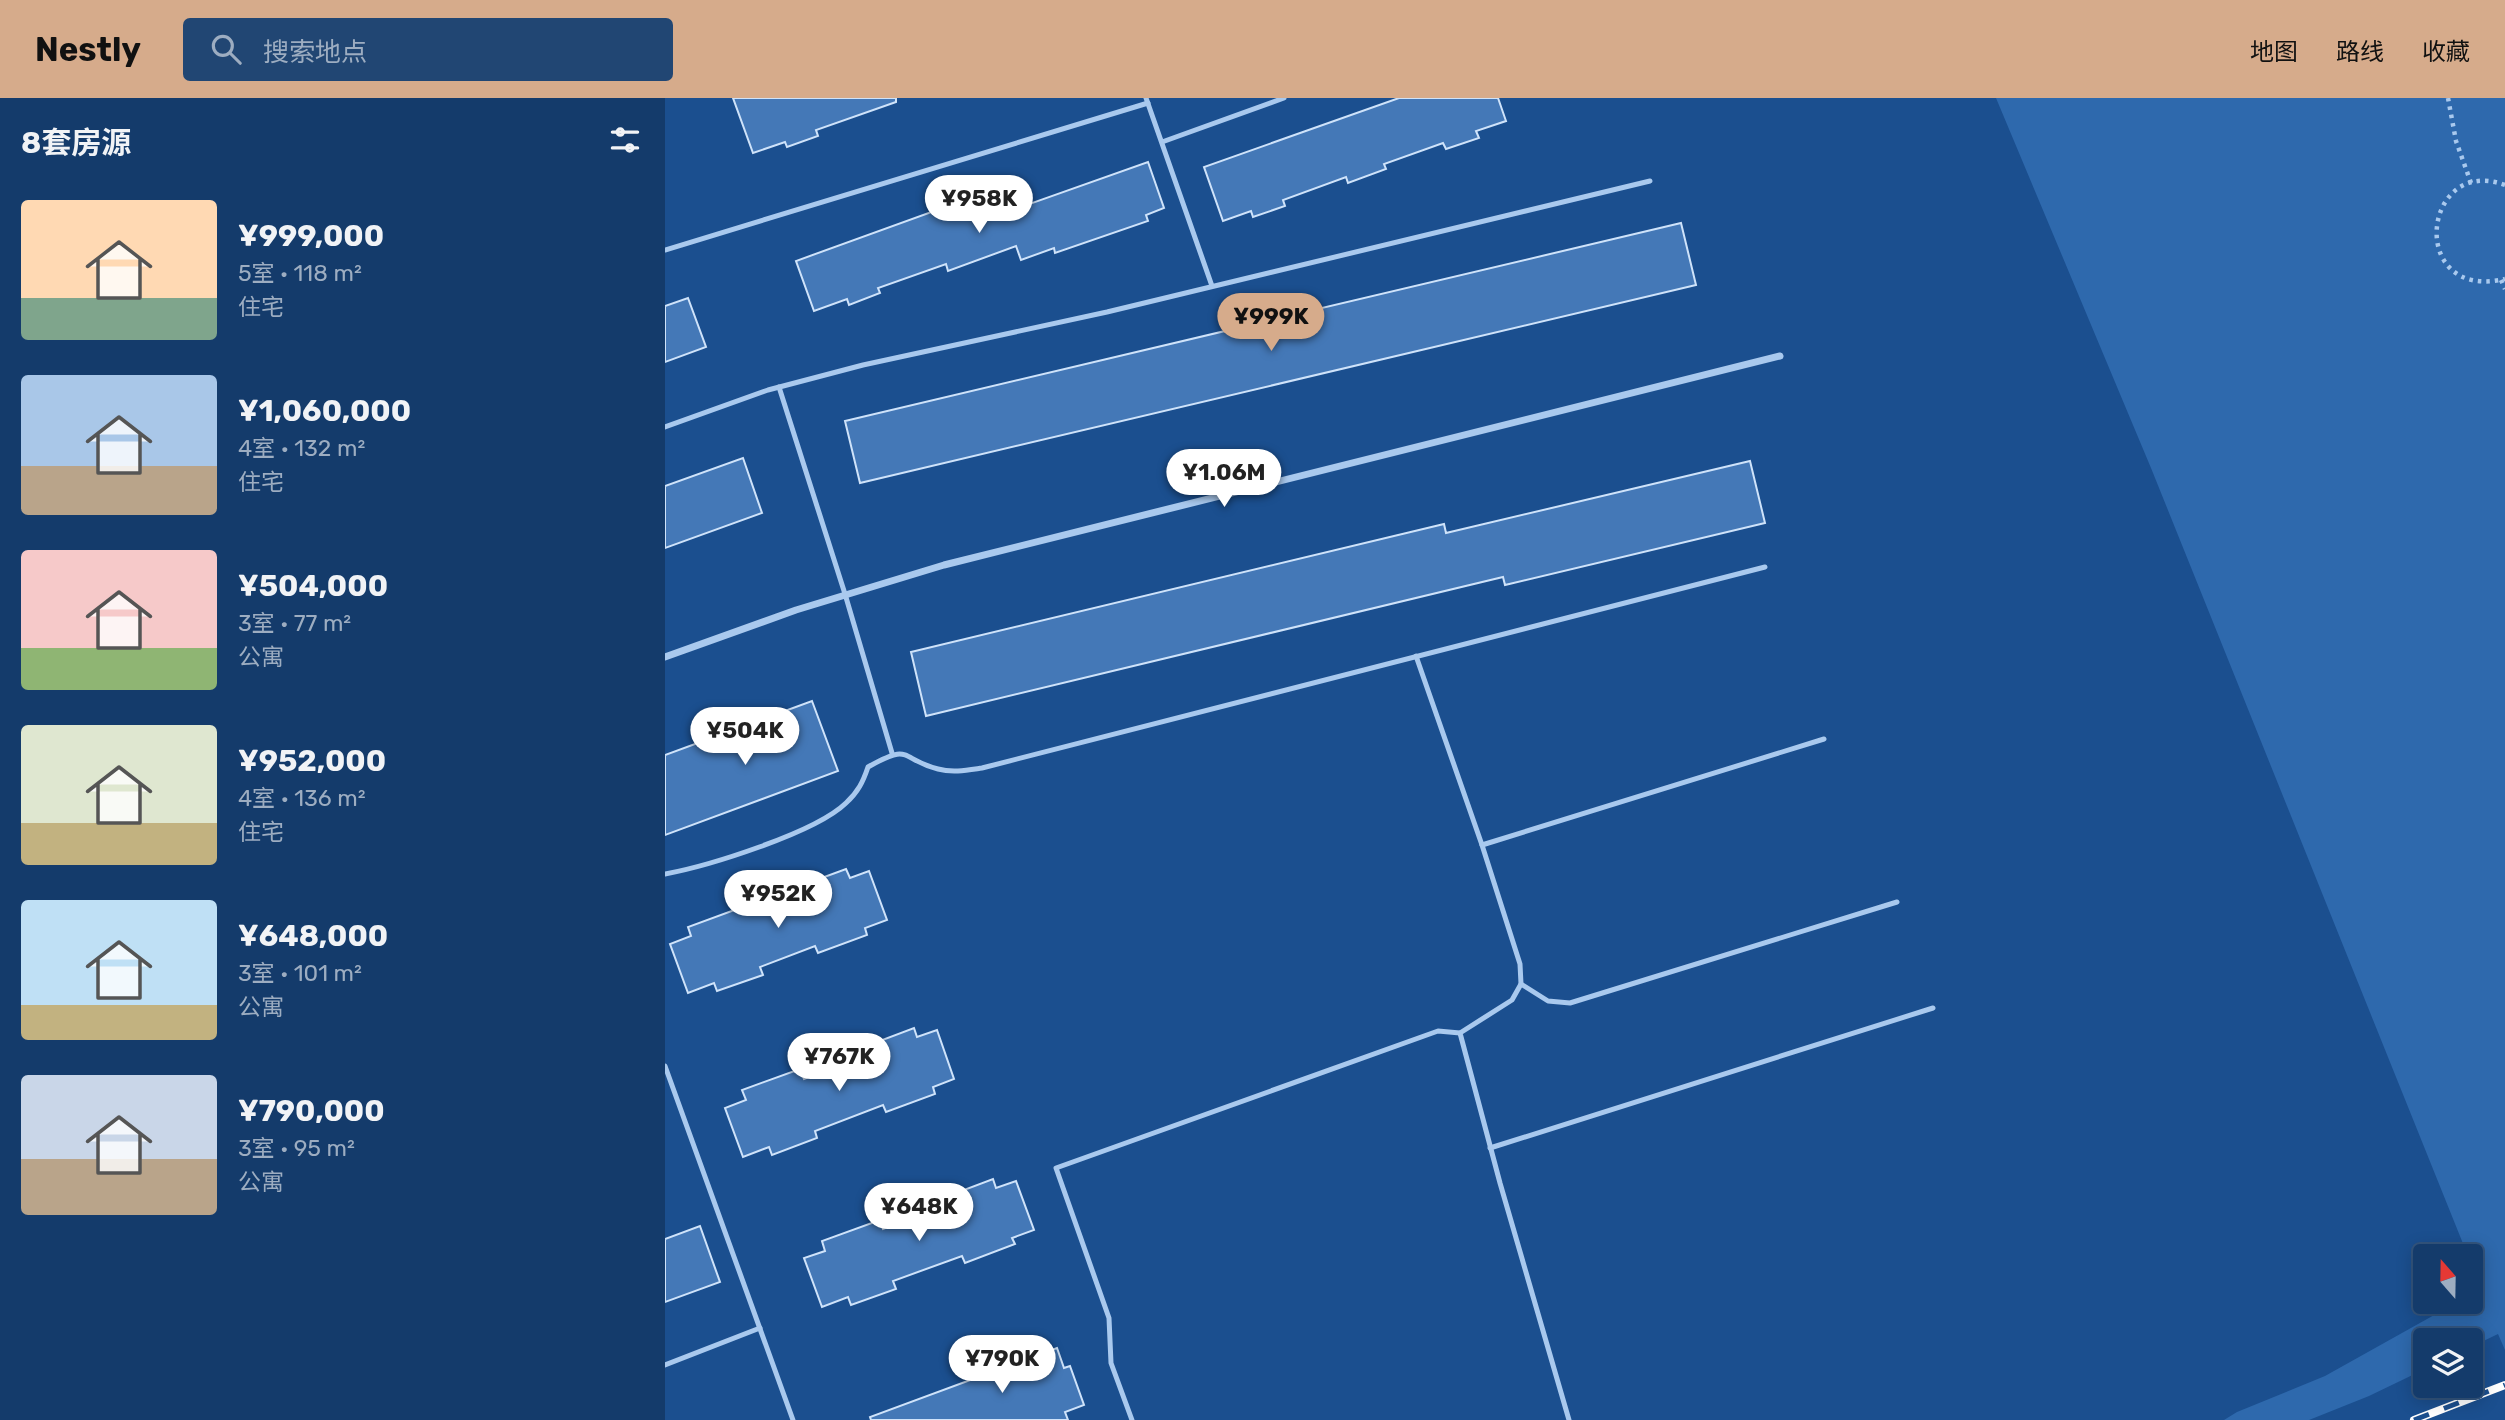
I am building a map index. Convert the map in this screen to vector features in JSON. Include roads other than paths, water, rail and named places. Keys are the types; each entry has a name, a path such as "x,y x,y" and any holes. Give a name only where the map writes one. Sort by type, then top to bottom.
{"street":[{"path":"665,657 845,594 957,561 1780,356"}],"lane":[{"path":"1162,142 1284,98"},
{"path":"665,250 1147,101 1212,286"},
{"path":"665,427 779,387 863,365 1212,286 1650,181"},
{"path":"779,387 892,753"},
{"path":"665,874 701,867 823,819 845,805 862,785 868,766 892,753 908,754 939,769 955,771 982,768 1766,567"},
{"path":"1132,1420 1111,1363 1109,1318 1056,1168 1438,1031 1460,1033 1512,1000 1521,984 1520,964 1482,845 1416,656"},
{"path":"1482,845 1824,738"},
{"path":"1521,984 1548,1001 1570,1003 1897,902"},
{"path":"1490,1148 1933,1008"},
{"path":"1460,1033 1490,1148 1569,1420"},
{"path":"665,1066 793,1420"},
{"path":"665,1365 760,1328"}],"railway":[{"path":"2414,1420 2505,1385"}]}
